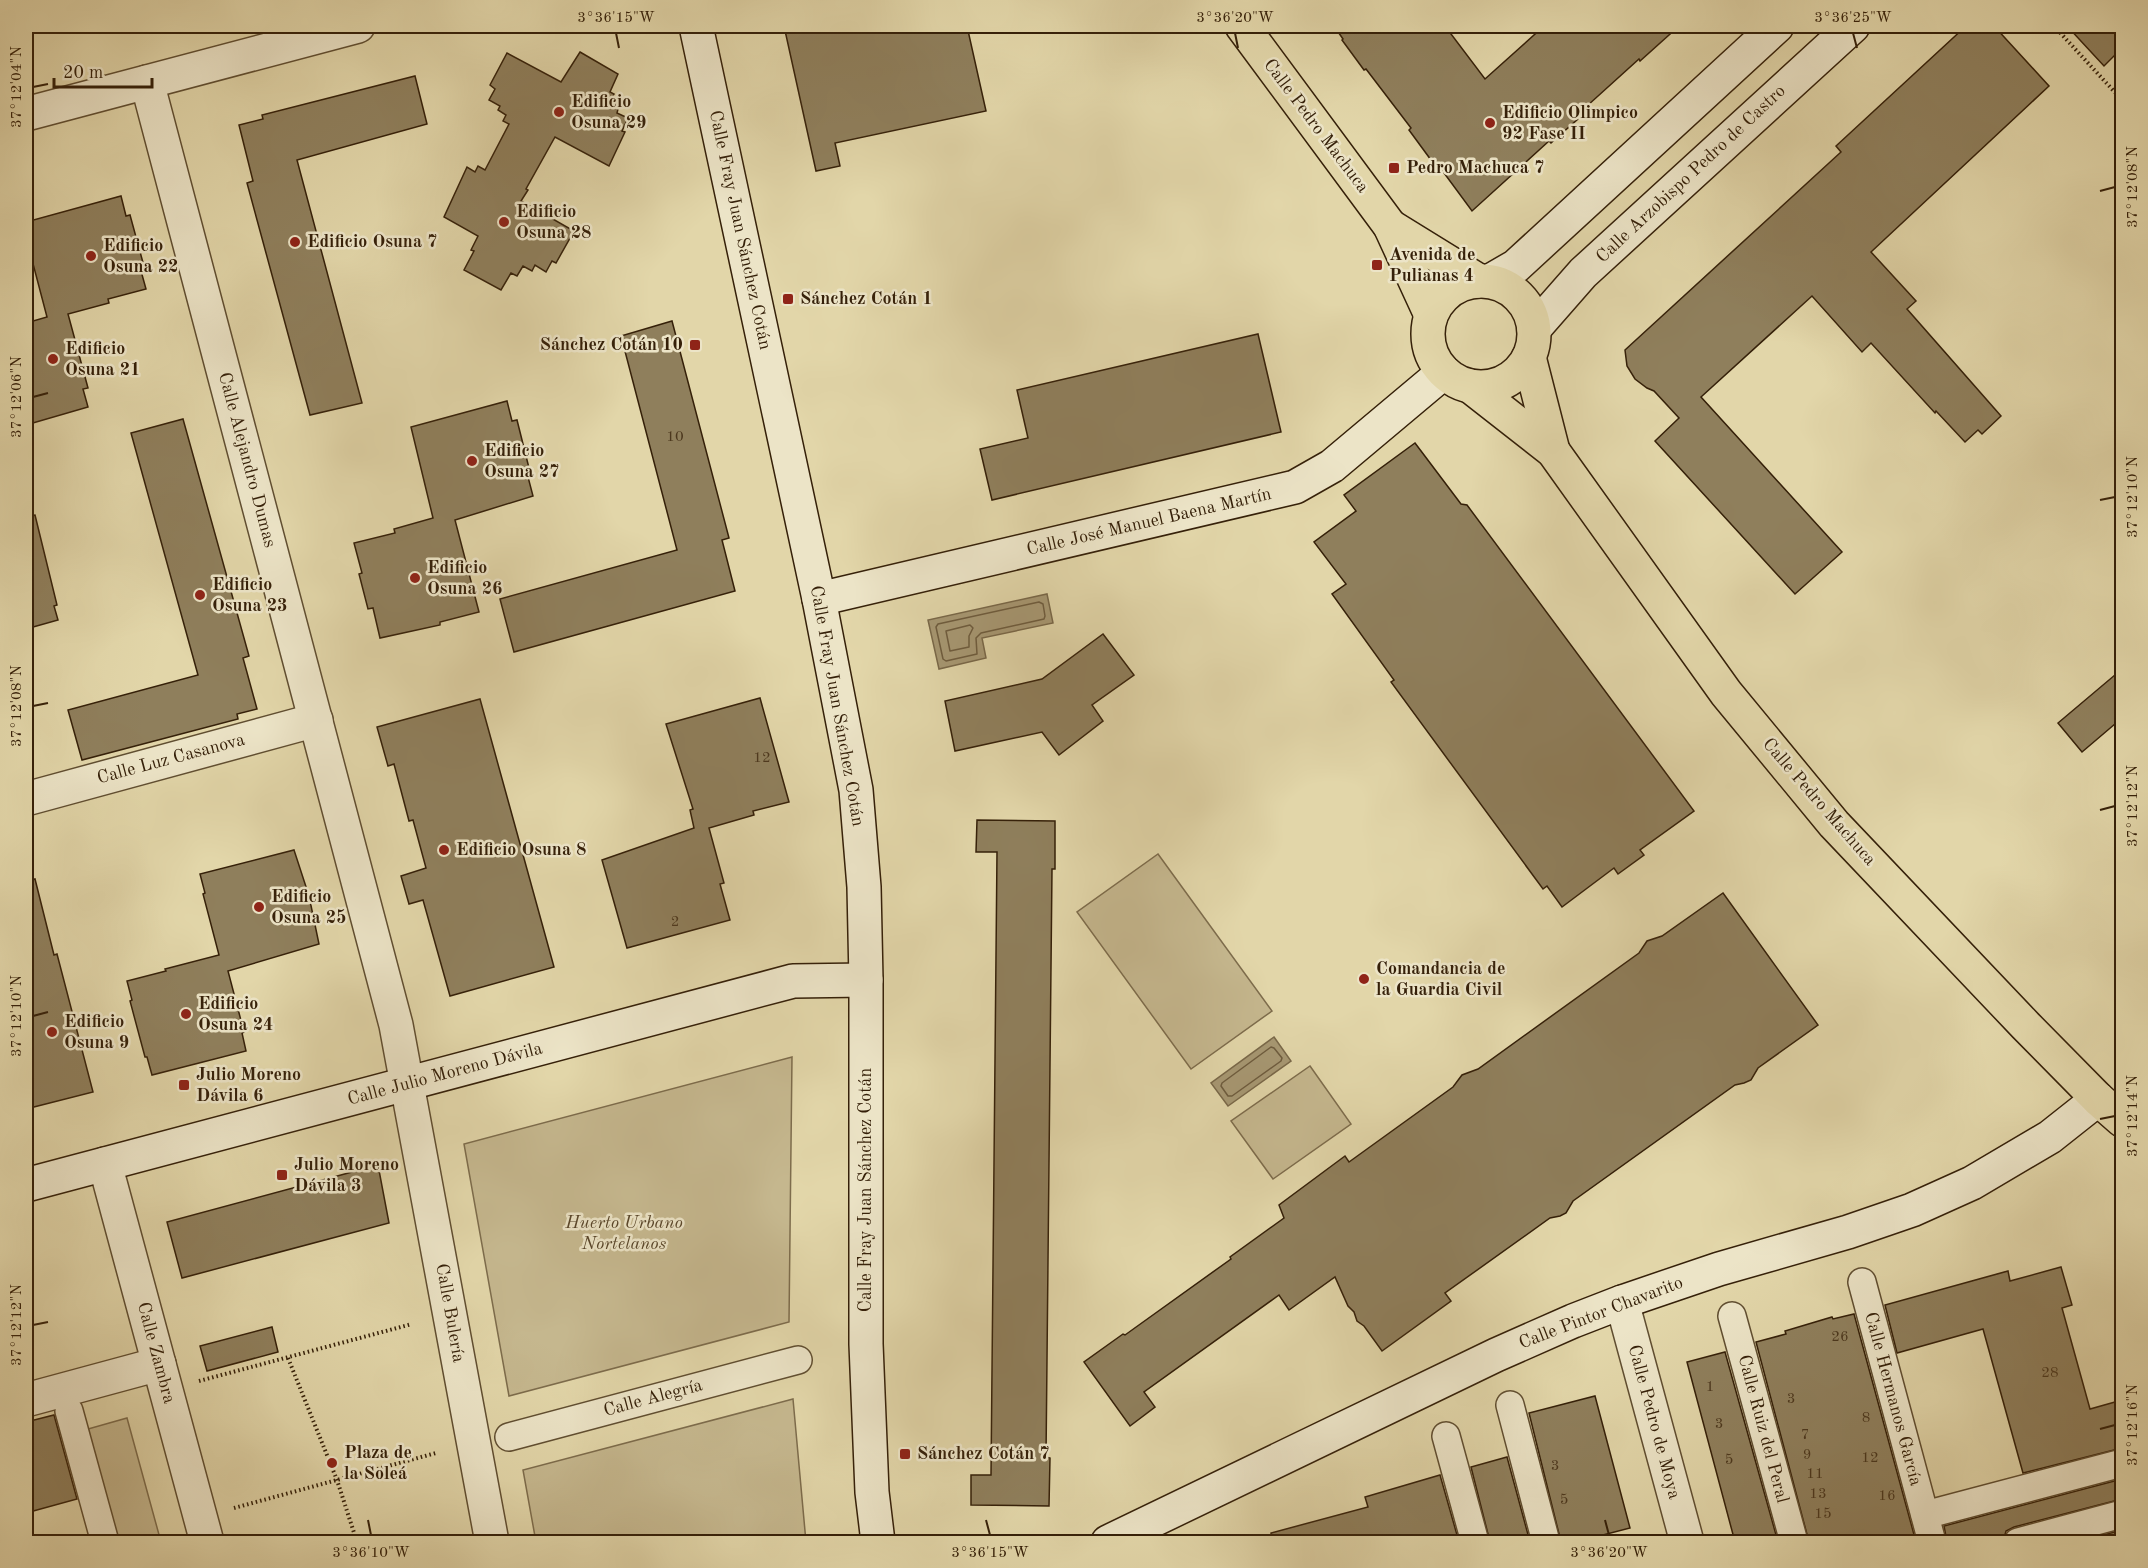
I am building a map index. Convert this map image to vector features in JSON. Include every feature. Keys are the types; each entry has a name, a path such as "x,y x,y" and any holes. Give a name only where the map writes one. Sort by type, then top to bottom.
{"main road":[{"path":"26,114 358,26"},
{"name":"Calle Fray Juan Sánchez Cotán","path":"696,26 819,599 856,790 864,887 866,980 866,1344 872,1492 878,1542"},
{"name":"Calle Pedro Machuca","path":"1242,26 1390,226 1431,315"},
{"path":"1484,281 1511,289 1521,298 1530,311 1532,343 1519,372 1500,383 1481,387 1457,379 1435,360 1428,331 1431,315 1444,295 1459,286 1484,281 1516,266 1777,26"},
{"name":"Calle Arzobispo Pedro de Castro","path":"1532,343 1583,273 1853,26"},
{"name":"Calle Alejandro Dumas","path":"147,82 396,1024 408,1083"},
{"name":"Calle Pedro Machuca","path":"1390,226 1484,281"},
{"name":"Calle Pedro Machuca","path":"1532,343 1553,452"},
{"name":"Calle José Manuel Baena Martín","path":"819,599 1295,488 1332,466 1457,379"},
{"name":"Calle Pedro Machuca","path":"1457,379 1553,452 1726,693 1834,824 2098,1100 2122,1120"},
{"name":"Calle Luz Casanova","path":"26,799 316,720"},
{"name":"Calle Julio Moreno Dávila","path":"26,1185 793,981 866,980"},
{"name":"Calle Bulería","path":"408,1083 492,1542"},
{"name":"Calle Pintor Chavarito","path":"1108,1542 1497,1355 1622,1302 1719,1269 1848,1232 1912,1210 1972,1183 2050,1137 2098,1100"},
{"name":"Calle Zambra","path":"105,1164 207,1542"},
{"name":"Calle Pedro de Moya","path":"1622,1302 1687,1542"},
{"path":"26,1400 159,1364"}],"street":[{"name":"Calle Hermanos García","path":"1862,1282 1932,1542"},
{"name":"Calle Ruiz del Peral","path":"1731,1316 1794,1542"},
{"name":"Calle Alegría","path":"509,1437 798,1360"},
{"path":"1510,1405 1546,1542"},
{"path":"69,1411 105,1542"},
{"path":"1446,1436 1466,1540"},
{"path":"1925,1515 2122,1463"},
{"path":"2018,1542 2122,1514"}],"path":[{"path":"2054,26 2122,100"},
{"path":"199,1381 412,1324"},
{"path":"288,1357 337,1480 357,1542"},
{"path":"234,1508 436,1453"}],"green space":[{"path":"1158,854 1272,1011 1191,1069 1077,912"},
{"name":"Huerto Urbano Nortelanos","path":"792,1057 789,1322 509,1396 464,1144"},
{"path":"1310,1066 1351,1124 1273,1179 1231,1121"},
{"path":"793,1399 806,1542 536,1542 523,1470"},
{"path":"127,1418 161,1542 119,1542 88,1429"}],"water":[{"path":"1047,594 1053,623 982,638 986,658 939,669 928,620"},
{"path":"1274,1037 1291,1061 1228,1106 1211,1083"}],"building":[{"path":"784,26 967,26 986,111 835,143 840,166 816,171"},
{"name":"Edificio Olimpico 92 Fase II","path":"1334,26 1445,26 1485,79 1544,26 1679,26 1640,61 1639,59 1577,115 1579,118 1551,143 1549,141 1472,211 1433,158 1431,160 1409,130 1411,128 1366,69 1364,70"},
{"path":"1966,26 1994,26 2049,86 1871,252 1916,301 1907,309 2001,416 1982,434 1978,430 1965,442 1871,343 1862,352 1812,296 1701,397 1842,552 1795,594 1655,441 1679,418 1654,391 1635,379 1627,366 1625,350 1841,152 1836,146"},
{"path":"2067,26 2122,26 2122,48 2104,66"},
{"path":"580,52 618,74 610,92 614,94 609,104 618,109 617,113 628,118 622,131 625,132 609,166 555,137 521,201 574,231 556,263 552,261 546,272 535,265 532,271 523,266 517,276 511,273 501,290 464,270 474,251 471,250 478,236 444,217 467,167 475,172 478,166 485,170 509,124 503,121 506,115 498,110 500,106 489,100 495,89 490,85 507,53 561,82"},
{"name":"Edificio Osuna 7","path":"415,76 427,124 297,160 362,403 310,415 247,183 253,181 239,125 263,119 262,115"},
{"name":"Edificio Osuna 22","path":"121,196 126,216 130,215 145,270 141,271 146,289 108,299 109,303 68,314 88,388 83,389 88,407 26,425 26,323 47,317 26,237 26,222"},
{"path":"672,321 729,538 722,540 735,591 514,652 500,599 677,550 621,336"},
{"path":"1258,334 1281,432 992,500 980,449 1028,438 1017,390"},
{"path":"507,401 512,421 517,420 531,476 528,477 533,496 455,520 479,612 440,622 440,625 380,638 373,608 368,609 354,543 395,533 394,529 433,518 411,427"},
{"name":"Edificio Osuna 23","path":"183,419 249,656 243,658 257,709 237,714 238,719 82,760 68,710 198,675 131,433"},
{"path":"1415,443 1461,504 1467,505 1694,811 1640,850 1644,855 1618,874 1614,868 1562,907 1547,886 1543,889 1391,682 1394,680 1332,594 1346,584 1314,542 1356,511 1344,495"},
{"path":"35,515 57,605 54,606 58,620 26,629 26,516"},
{"path":"1103,634 1134,675 1092,705 1103,721 1059,755 1042,732 955,751 945,701 1042,679"},
{"path":"2122,669 2122,718 2082,752 2058,723"},
{"path":"760,698 789,802 753,811 754,815 709,828 724,883 720,884 730,920 627,948 602,860 694,828 690,810 693,809 666,724"},
{"name":"Edificio Osuna 8","path":"480,699 554,967 450,996 423,900 409,904 401,876 426,868 413,820 409,821 394,764 388,766 377,727"},
{"path":"977,820 1055,821 1055,869 1052,869 1046,1457 1050,1458 1049,1506 971,1505 971,1475 991,1475 997,852 976,852"},
{"path":"294,850 309,896 319,944 228,971 244,1032 242,1033 246,1051 152,1075 130,1001 132,1000 127,981 219,955 200,874"},
{"name":"Edificio Osuna 9","path":"35,879 93,1092 26,1109 26,881"},
{"path":"1723,893 1818,1025 1758,1068 1751,1080 1735,1085 1573,1201 1566,1213 1550,1218 1445,1293 1451,1301 1382,1351 1364,1326 1357,1321 1335,1277 1289,1310 1279,1295 1144,1392 1155,1407 1130,1426 1084,1362 1231,1259 1230,1257 1284,1218 1279,1205 1345,1156 1349,1162 1453,1087 1462,1075 1478,1069 1639,953 1647,941 1662,936"},
{"path":"378,1165 389,1223 182,1278 167,1222"},
{"path":"2061,1267 2072,1305 2062,1308 2090,1409 2122,1400 2122,1448 2023,1473 1983,1329 1897,1353 1885,1305 2008,1271 2010,1281"},
{"path":"1854,1314 1916,1542 1809,1542 1756,1342 1832,1317 1833,1319"},
{"path":"272,1327 278,1352 207,1371 200,1346"},
{"path":"1725,1352 1778,1542 1735,1542 1687,1362"},
{"path":"1595,1396 1630,1528 1576,1542 1561,1542 1529,1413"},
{"path":"54,1415 77,1499 26,1513 26,1422"},
{"path":"1507,1457 1530,1542 1490,1542 1471,1467"},
{"path":"1440,1475 1459,1542 1272,1542 1271,1533 1368,1507 1365,1497"},
{"path":"2122,1479 2122,1499 2014,1527 2006,1531 2003,1542 1947,1542 1944,1526"},
{"path":"2122,1530 2122,1542 2077,1542"}],"place":[{"name":"Edificio Osuna 29","path":"559,112"},
{"name":"Edificio Olimpico 92 Fase II","path":"1490,123"},
{"name":"Pedro Machuca 7","path":"1394,168"},
{"name":"Edificio Osuna 28","path":"504,222"},
{"name":"Edificio Osuna 7","path":"295,242"},
{"name":"Edificio Osuna 22","path":"91,256"},
{"name":"Avenida de Pulianas 4","path":"1377,265"},
{"name":"Sánchez Cotán 1","path":"788,299"},
{"name":"Sánchez Cotán 10","path":"695,345"},
{"name":"Edificio Osuna 21","path":"53,359"},
{"name":"Edificio Osuna 27","path":"472,461"},
{"name":"Edificio Osuna 26","path":"415,578"},
{"name":"Edificio Osuna 23","path":"200,595"},
{"name":"Edificio Osuna 8","path":"444,850"},
{"name":"Edificio Osuna 25","path":"259,907"},
{"name":"Comandancia de la Guardia Civil","path":"1364,979"},
{"name":"Edificio Osuna 24","path":"186,1014"},
{"name":"Edificio Osuna 9","path":"52,1032"},
{"name":"Julio Moreno Dávila 6","path":"184,1085"},
{"name":"Julio Moreno Dávila 3","path":"282,1175"},
{"name":"Sánchez Cotán 7","path":"905,1454"},
{"name":"Plaza de la Soleá","path":"332,1463"}]}
